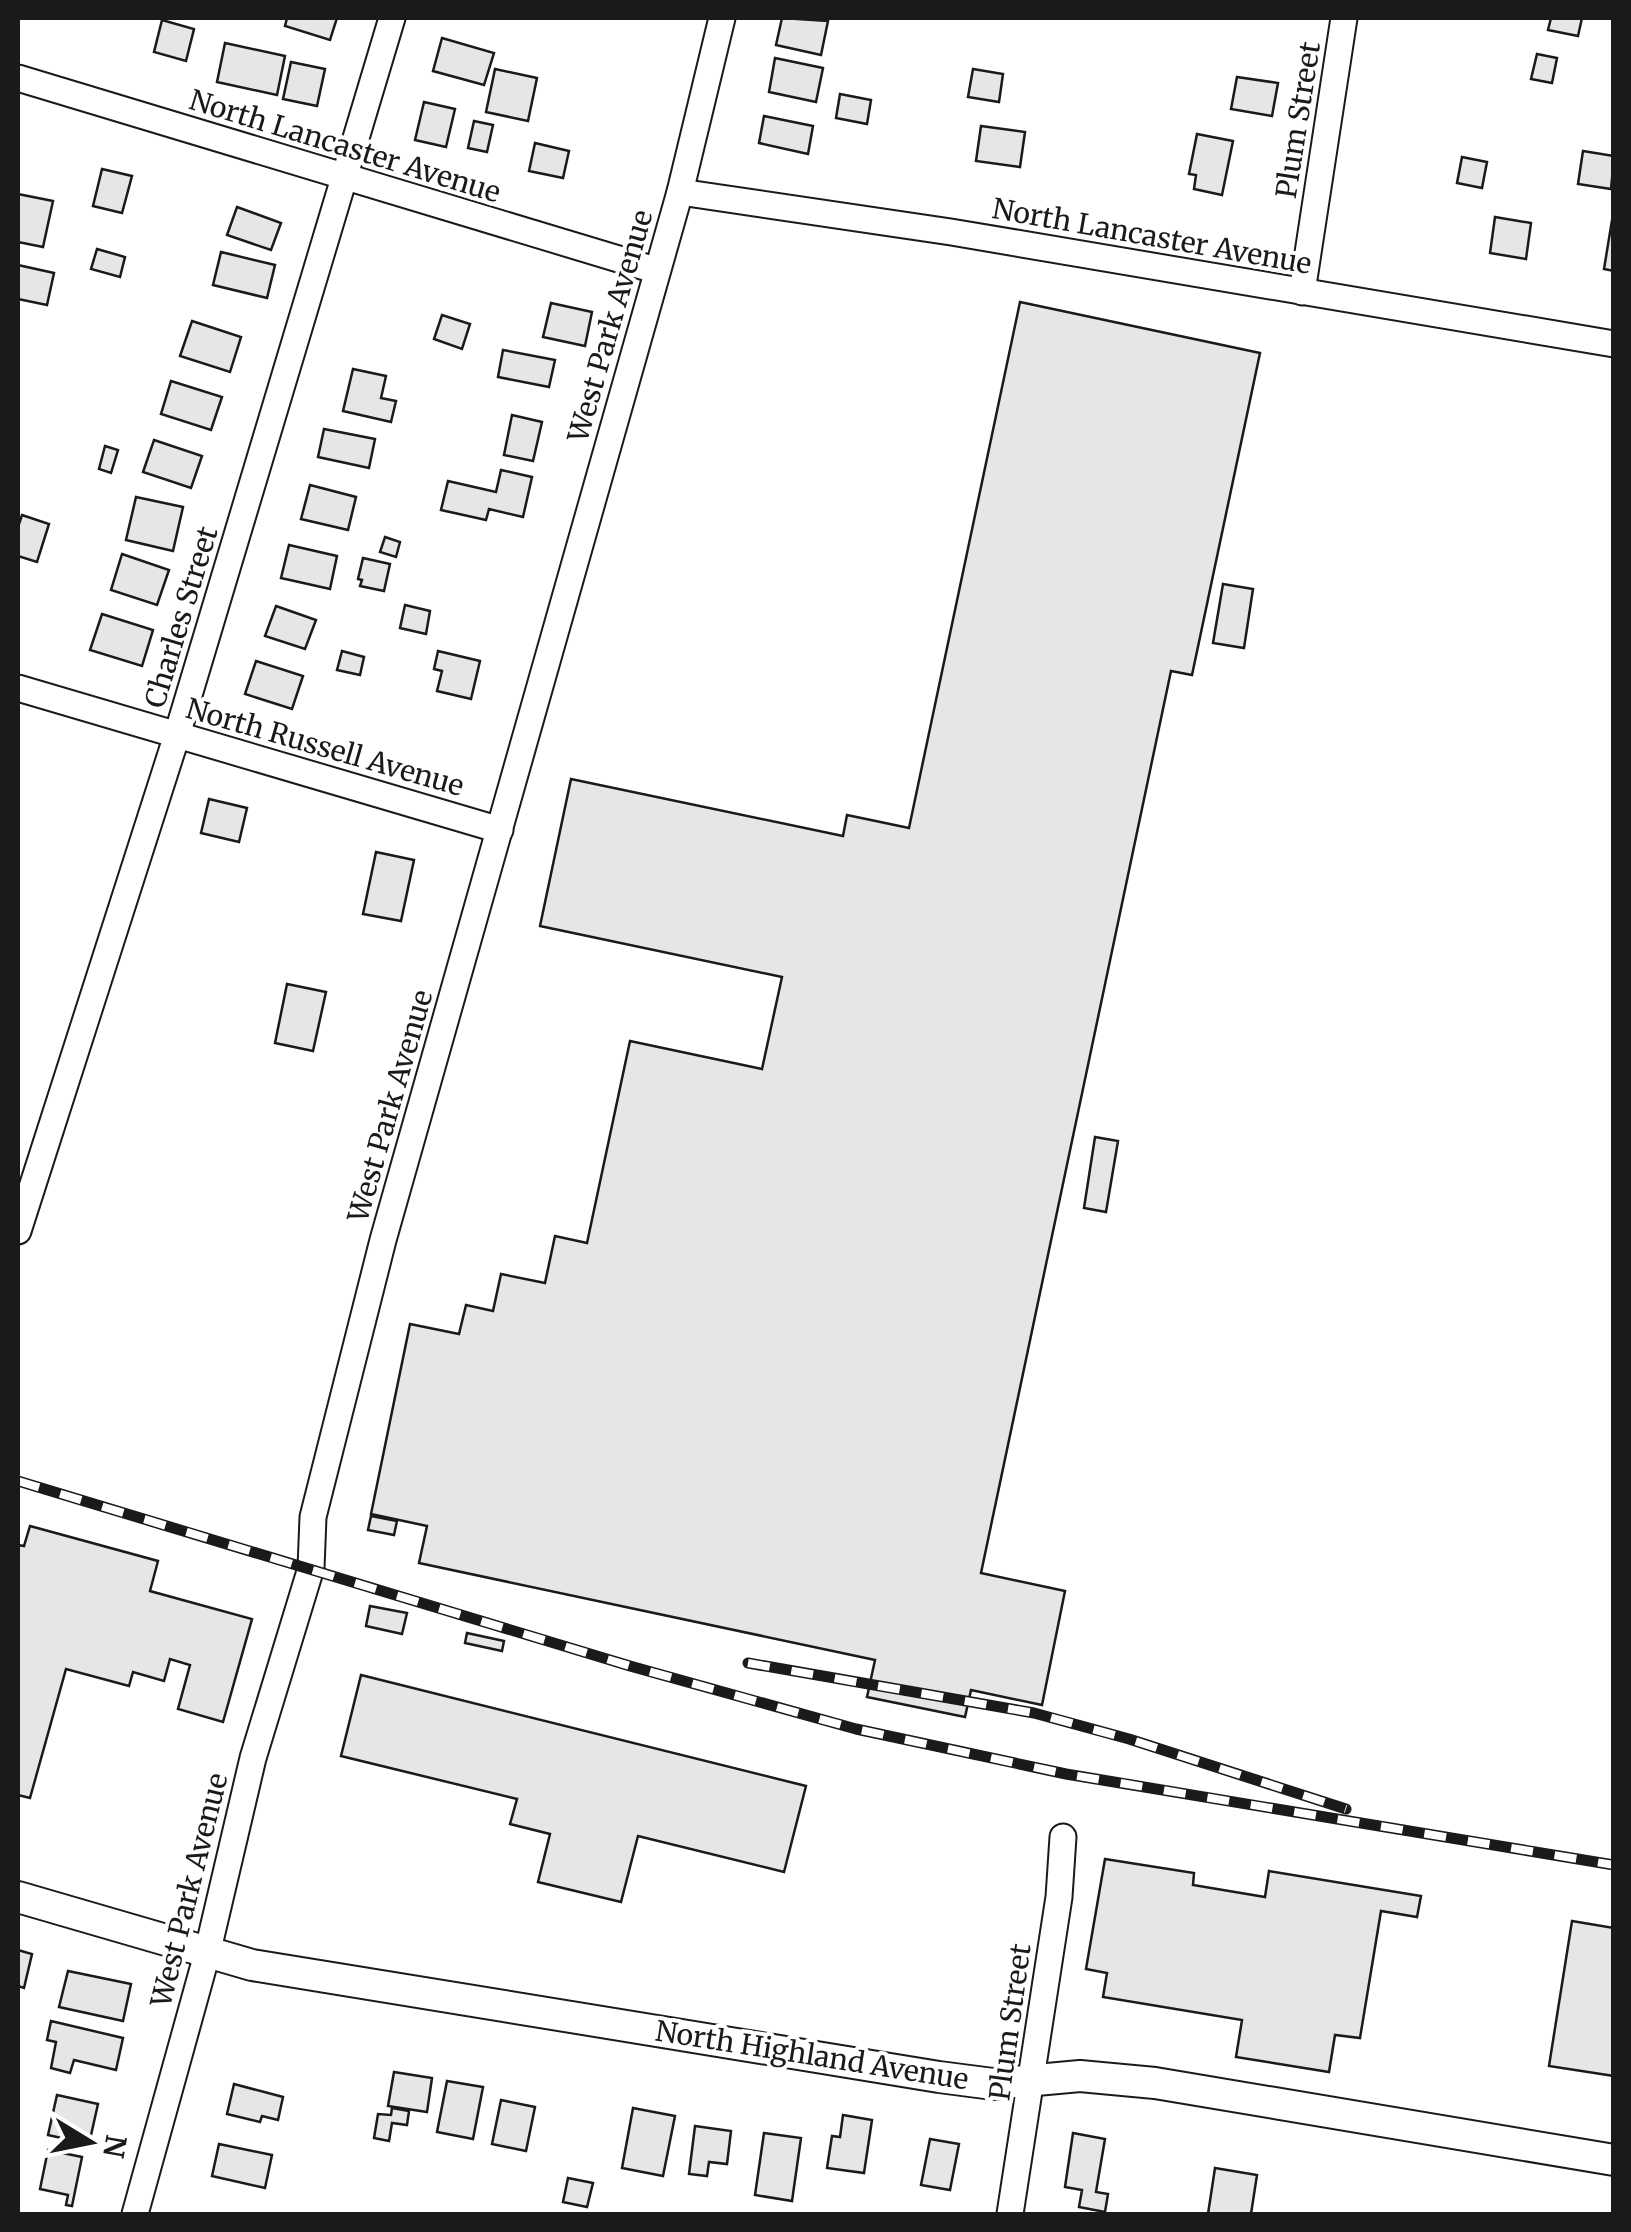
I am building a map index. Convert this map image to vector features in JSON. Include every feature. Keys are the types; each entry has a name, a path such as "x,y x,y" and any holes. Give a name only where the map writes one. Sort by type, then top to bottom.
{"street":[{"name":"Charles Street","path":"18,1231 177,735 392,18"},
{"name":"West Park Avenue","path":"135,2214 206,1954 253,1758 311,1568 313,1517 383,1240 680,192 722,18"},
{"name":"Plum Street","path":"1302,292 1344,18"},
{"name":"North Lancaster Avenue","path":"18,78 656,270"},
{"name":"North Lancaster Avenue","path":"680,192 950,232 1614,344"},
{"name":"North Russell Avenue","path":"18,688 500,830"},
{"name":"Plum Street","path":"1010,2214 1058,1897 1062,1838"},
{"name":"North Highland Avenue","path":"18,1896 252,1966 940,2077 993,2084 1080,2076 1155,2083 1614,2160"}],"building":[{"path":"287,18 337,18 330,40 285,26"},
{"path":"782,18 828,21 821,55 776,45"},
{"path":"1551,18 1582,18 1578,36 1548,30"},
{"path":"162,20 194,29 186,61 154,52"},
{"path":"442,38 494,53 484,85 433,71"},
{"path":"225,43 285,56 277,95 217,82"},
{"path":"1537,54 1557,58 1552,83 1531,79"},
{"path":"775,58 823,68 816,102 769,92"},
{"path":"291,62 325,69 317,106 283,99"},
{"path":"495,69 537,78 528,121 486,112"},
{"path":"973,69 1003,74 999,102 968,97"},
{"path":"1237,77 1278,83 1272,116 1231,109"},
{"path":"840,94 871,100 867,124 836,118"},
{"path":"424,102 455,109 446,147 415,140"},
{"path":"764,116 813,126 808,154 759,143"},
{"path":"474,121 493,125 487,152 468,148"},
{"path":"981,126 1025,132 1020,167 976,161"},
{"path":"1197,134 1233,141 1222,195 1194,189 1196,175 1189,174"},
{"path":"535,143 569,151 563,178 529,171"},
{"path":"1583,151 1614,156 1611,189 1578,184"},
{"path":"1462,157 1487,162 1482,188 1457,183"},
{"path":"102,169 132,176 122,213 93,206"},
{"path":"18,194 53,201 43,247 18,242"},
{"path":"237,207 281,223 271,250 227,235"},
{"path":"1614,208 1614,271 1604,269"},
{"path":"1495,217 1531,223 1526,259 1490,253"},
{"path":"97,249 125,257 120,277 91,269"},
{"path":"221,252 275,265 267,298 213,285"},
{"path":"18,265 54,273 47,305 18,299"},
{"path":"1020,302 1260,353 1192,675 1171,671 981,1573 1065,1591 1042,1705 971,1690 965,1717 867,1697 875,1660 419,1563 427,1526 371,1514 410,1324 459,1334 466,1305 493,1311 501,1274 545,1283 555,1236 587,1243 630,1041 762,1069 782,977 540,926 571,779 843,836 847,815 909,828"},
{"path":"551,303 592,312 585,346 543,337"},
{"path":"442,315 470,324 462,349 434,339"},
{"path":"192,321 241,337 230,372 180,356"},
{"path":"503,350 555,360 549,387 498,377"},
{"path":"353,369 386,376 381,398 396,401 391,422 343,411"},
{"path":"171,381 222,397 211,430 161,414"},
{"path":"512,415 542,422 533,461 504,455"},
{"path":"324,429 375,439 369,468 318,457"},
{"path":"154,440 202,456 191,488 143,472"},
{"path":"105,446 118,450 111,473 99,469"},
{"path":"501,470 532,477 523,517 489,509 486,520 441,510 448,481 496,492"},
{"path":"310,485 356,497 348,530 301,519"},
{"path":"136,497 183,507 173,551 126,540"},
{"path":"22,515 49,524 37,562 18,556"},
{"path":"385,537 400,542 396,557 380,552"},
{"path":"289,545 337,556 330,589 281,578"},
{"path":"122,554 169,570 157,605 111,590"},
{"path":"363,558 390,564 384,591 360,586"},
{"path":"1223,584 1253,589 1244,648 1213,643"},
{"path":"405,605 430,611 426,634 400,628"},
{"path":"276,606 316,620 305,649 265,636"},
{"path":"102,614 153,630 142,666 90,650"},
{"path":"342,651 364,657 360,675 337,670"},
{"path":"438,651 480,661 471,699 437,691 442,671 434,669"},
{"path":"256,661 303,676 292,709 245,694"},
{"path":"209,799 247,808 239,842 201,833"},
{"path":"376,852 414,860 401,921 363,914"},
{"path":"287,984 326,992 313,1051 275,1043"},
{"path":"1095,1137 1118,1141 1106,1212 1084,1208"},
{"path":"371,1516 397,1521 394,1535 368,1530"},
{"path":"30,1526 158,1561 150,1591 252,1619 223,1722 178,1709 190,1665 170,1659 164,1681 133,1672 129,1686 66,1669 30,1798 18,1795 18,1545 24,1546"},
{"path":"370,1606 407,1613 402,1634 366,1626"},
{"path":"467,1633 504,1641 502,1651 465,1643"},
{"path":"361,1675 806,1786 784,1872 638,1836 621,1902 538,1882 550,1834 510,1824 517,1799 341,1756"},
{"path":"1105,1859 1194,1873 1193,1885 1265,1897 1269,1871 1421,1896 1417,1917 1381,1911 1360,2038 1335,2035 1329,2072 1236,2057 1242,2020 1103,1997 1107,1973 1086,1969"},
{"path":"1572,1921 1614,1928 1614,2076 1549,2066"},
{"path":"18,1950 32,1954 24,1988 18,1986"},
{"path":"68,1971 131,1984 123,2021 59,2007"},
{"path":"51,2021 123,2038 116,2070 74,2060 70,2073 51,2068 56,2042 47,2040"},
{"path":"394,2072 432,2078 427,2112 388,2106"},
{"path":"447,2081 483,2087 473,2139 437,2132"},
{"path":"234,2084 283,2097 278,2120 262,2116 260,2122 227,2114"},
{"path":"57,2095 98,2104 89,2144 48,2135"},
{"path":"501,2100 535,2107 526,2151 492,2144"},
{"path":"392,2108 409,2111 407,2125 392,2123 389,2141 374,2138 378,2114 391,2115"},
{"path":"633,2108 675,2116 663,2176 622,2168"},
{"path":"843,2115 872,2120 864,2173 827,2168 832,2136 840,2137"},
{"path":"695,2126 731,2131 727,2164 709,2162 707,2176 689,2174"},
{"path":"764,2133 801,2138 792,2201 755,2195"},
{"path":"1073,2133 1105,2139 1096,2192 1108,2194 1105,2212 1079,2207 1082,2190 1065,2187"},
{"path":"930,2139 959,2144 950,2190 921,2185"},
{"path":"219,2144 272,2155 265,2188 212,2176"},
{"path":"48,2150 82,2157 72,2206 66,2205 68,2195 40,2189"},
{"path":"1215,2168 1257,2175 1251,2214 1208,2214"},
{"path":"568,2178 593,2183 587,2207 563,2202"}],"railway":[{"path":"18,1481 630,1666 856,1729 1066,1774 1614,1865"},
{"path":"748,1663 1034,1713 1129,1739 1346,1809"}]}
